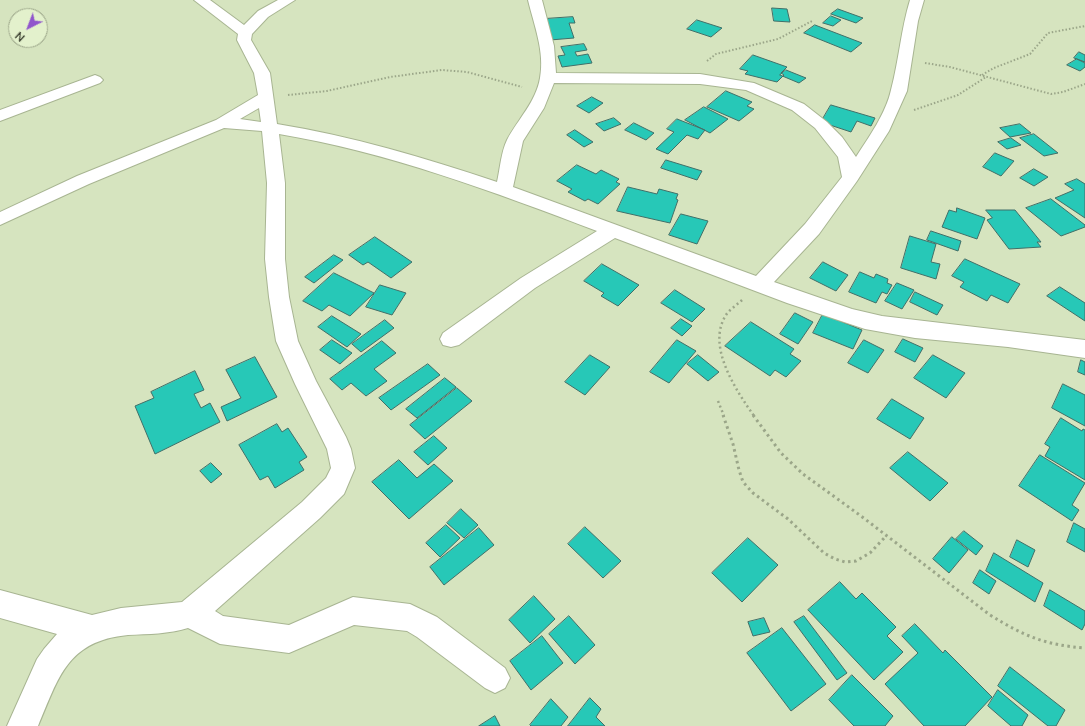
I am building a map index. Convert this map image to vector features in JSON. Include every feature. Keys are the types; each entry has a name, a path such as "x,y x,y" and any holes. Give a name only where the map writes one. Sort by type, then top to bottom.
{"street":[{"path":"201,0 245,33"},
{"path":"22,726 46,674 70,641 92,629 121,622 178,617 190,613 214,595 311,510 335,486 343,468 339,449 334,437 306,384 287,340 279,297 275,259 274,230 276,182 266,97 262,72 246,45 245,33 263,14 288,0"},
{"path":"504,189 515,141 546,85 549,63 547,46 535,0"},
{"path":"760,284 812,229 851,177 891,112 899,91 911,21 917,0"},
{"path":"546,85 690,79 717,80 749,86 798,107 821,125 839,145 847,157 851,177"},
{"path":"0,116 95,80"},
{"path":"0,219 83,180 222,123 266,97"},
{"path":"222,123 248,124 310,133 504,189 849,316 889,327 1005,338 1085,348"},
{"path":"452,339 528,283 613,230"},
{"path":"0,604 92,629"},
{"path":"190,613 220,630 289,639 353,611 388,614 410,618 427,627 495,678"}],"path":[{"path":"690,79 706,61 716,54 778,39 812,21"},
{"path":"981,76 994,68 1030,54 1048,33 1085,26"},
{"path":"905,59 950,67 1051,94 1063,92 1085,84"},
{"path":"266,97 327,91 390,77 442,70 467,72 546,85"},
{"path":"891,112 906,112 958,95 986,77"},
{"path":"760,284 725,316 720,347 723,360 745,404 772,444 810,481 846,505 919,559 957,591 1029,638 1049,645 1085,648"},
{"path":"718,401 736,451 738,468 742,481 752,494 788,519 821,550 835,561 853,562 866,556 886,536"}],"building":[{"path":"772,8 787,9 790,22 774,21"},
{"path":"838,9 863,18 856,23 831,14"},
{"path":"831,16 841,20 833,26 823,23"},
{"path":"573,17 575,23 569,23 574,38 550,40 544,19"},
{"path":"697,20 722,28 711,37 687,29"},
{"path":"815,25 862,43 851,52 804,33"},
{"path":"584,44 587,50 575,52 577,56 588,54 592,63 562,67 558,56 565,55 561,47"},
{"path":"1079,52 1085,55 1085,62 1074,58"},
{"path":"753,55 787,67 781,73 784,75 777,82 745,74 748,71 740,69"},
{"path":"1077,59 1085,63 1085,67 1080,71 1067,65"},
{"path":"786,70 806,78 799,83 780,75"},
{"path":"726,91 752,102 747,106 754,109 739,121 707,107"},
{"path":"592,97 603,103 589,113 577,106"},
{"path":"831,105 875,118 871,126 857,121 851,132 821,122"},
{"path":"704,107 728,119 710,133 685,120"},
{"path":"614,118 621,124 604,131 596,124"},
{"path":"677,119 705,130 698,139 687,135 668,154 656,149 674,132 667,129"},
{"path":"634,123 654,133 646,140 625,130"},
{"path":"1020,124 1031,133 1010,137 1000,128"},
{"path":"575,130 593,142 584,147 567,135"},
{"path":"1034,134 1058,153 1044,156 1020,138"},
{"path":"1011,138 1021,145 1007,149 998,142"},
{"path":"995,153 1014,161 1001,176 983,167"},
{"path":"666,160 702,171 697,180 661,168"},
{"path":"577,165 596,174 601,170 619,179 616,182 620,184 598,204 588,199 585,201 568,192 572,189 557,181"},
{"path":"1034,169 1048,177 1034,186 1020,178"},
{"path":"1077,179 1085,184 1085,218 1055,198 1074,190 1065,184"},
{"path":"628,187 657,194 659,189 678,194 676,199 678,200 670,223 617,211"},
{"path":"1051,199 1085,225 1085,227 1061,236 1026,208"},
{"path":"957,208 985,218 977,239 942,227 949,210 956,212"},
{"path":"986,210 1015,210 1041,242 1037,242 1041,247 1009,249 987,220 992,218"},
{"path":"681,214 708,221 697,244 669,235"},
{"path":"931,231 961,241 958,251 927,240"},
{"path":"910,236 936,244 931,262 940,264 936,279 901,268"},
{"path":"375,237 412,262 391,278 368,262 363,265 349,255"},
{"path":"334,255 343,260 314,283 305,277"},
{"path":"965,259 1020,284 1008,303 991,295 987,301 960,287 964,282 952,276"},
{"path":"823,262 848,275 836,291 810,278"},
{"path":"602,264 639,285 618,306 601,296 604,293 584,281"},
{"path":"860,272 874,278 876,274 888,279 887,283 892,285 887,294 882,292 876,303 849,292"},
{"path":"334,273 374,293 350,316 329,305 322,311 303,301"},
{"path":"897,283 914,290 902,309 885,301"},
{"path":"380,285 406,293 392,315 366,307"},
{"path":"1060,287 1085,303 1085,321 1047,296"},
{"path":"675,290 705,309 692,322 661,303"},
{"path":"915,292 943,305 937,315 910,302"},
{"path":"795,313 813,322 798,344 780,334"},
{"path":"823,314 862,330 853,349 813,333"},
{"path":"332,316 361,334 347,347 318,327"},
{"path":"681,319 692,326 682,336 671,328"},
{"path":"385,320 394,328 361,352 352,344"},
{"path":"751,322 794,349 790,354 801,361 786,377 775,370 770,376 725,346"},
{"path":"903,339 923,348 915,362 895,352"},
{"path":"332,340 352,353 340,364 320,350"},
{"path":"677,340 696,351 669,383 650,372"},
{"path":"864,340 884,350 868,373 848,363"},
{"path":"382,341 396,353 374,369 387,381 366,396 351,383 342,390 330,379"},
{"path":"590,355 610,367 585,395 565,382"},
{"path":"698,355 719,372 708,381 687,364"},
{"path":"933,355 965,373 946,398 914,378"},
{"path":"255,357 277,397 227,421 221,407 241,398 226,370"},
{"path":"1081,360 1085,362 1085,375 1078,372"},
{"path":"428,364 440,375 391,410 379,398"},
{"path":"195,371 204,390 194,394 201,408 210,403 220,422 155,454 135,406 154,398 151,392"},
{"path":"445,378 456,387 417,418 406,409"},
{"path":"1063,384 1085,395 1085,426 1052,408"},
{"path":"457,388 472,401 425,439 410,425"},
{"path":"892,399 924,418 910,439 877,419"},
{"path":"1061,418 1082,431 1083,429 1085,430 1085,480 1045,456 1050,447 1045,444"},
{"path":"277,424 282,432 288,428 307,457 299,462 304,470 275,488 268,476 260,480 239,445"},
{"path":"434,436 447,448 428,465 414,452"},
{"path":"908,452 948,483 930,501 890,468"},
{"path":"1040,455 1085,483 1072,505 1079,510 1072,521 1019,486"},
{"path":"399,460 417,478 434,464 453,481 409,519 372,482"},
{"path":"211,463 222,474 211,483 200,471"},
{"path":"461,509 478,525 464,538 447,523"},
{"path":"1074,523 1085,529 1085,552 1067,542"},
{"path":"446,525 460,538 440,557 426,543"},
{"path":"585,527 621,561 603,578 568,544"},
{"path":"479,528 494,545 444,585 430,567"},
{"path":"964,531 983,546 976,555 956,539"},
{"path":"952,537 968,550 949,573 933,559"},
{"path":"748,538 778,565 742,602 712,573"},
{"path":"1017,540 1035,550 1028,567 1010,557"},
{"path":"994,553 1043,583 1035,602 986,571"},
{"path":"980,570 996,581 989,594 973,583"},
{"path":"840,582 856,599 862,593 896,627 887,636 903,652 874,680 808,610"},
{"path":"1050,590 1085,611 1085,624 1082,630 1044,606"},
{"path":"534,596 555,619 530,643 509,620"},
{"path":"569,616 595,645 575,664 549,634"},
{"path":"804,616 847,673 837,680 794,622"},
{"path":"764,618 770,632 753,636 748,622"},
{"path":"915,624 943,653 945,650 992,697 965,726 924,726 885,684 918,653 902,636"},
{"path":"782,628 826,684 791,711 747,653"},
{"path":"542,636 563,663 531,690 510,661"},
{"path":"1010,667 1065,710 1056,726 1048,726 998,686"},
{"path":"852,675 893,716 885,726 854,726 829,700"},
{"path":"998,690 1028,715 1022,726 1011,726 988,706"},
{"path":"590,698 601,709 596,717 605,726 568,726"},
{"path":"551,699 568,717 561,726 531,726 530,725"},
{"path":"495,716 500,726 479,726"}]}
